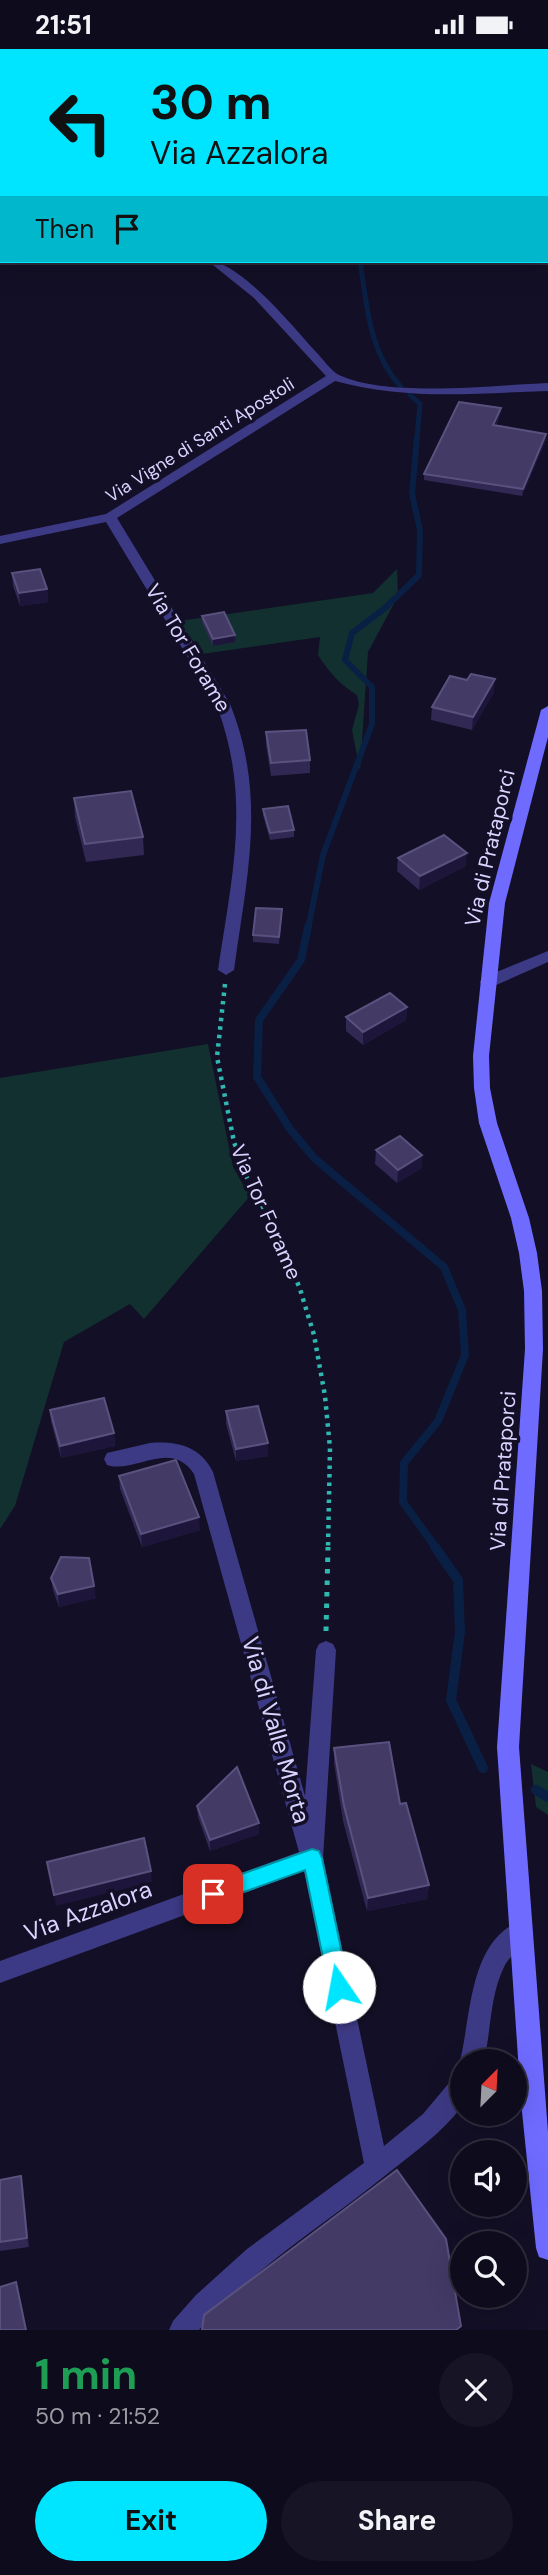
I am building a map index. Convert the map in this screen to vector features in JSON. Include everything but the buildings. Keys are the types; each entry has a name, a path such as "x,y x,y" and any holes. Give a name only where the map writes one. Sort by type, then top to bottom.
{"street":[{"path":"216,263 258,296 333,377 367,386 414,392 548,387"},
{"name":"Via Vigne di Santi Apostoli","path":"0,540 110,517 333,377"},
{"name":"Via Tor Forame","path":"110,517 223,704 235,732 246,808 226,969"},
{"name":"Via di Prataporci","path":"548,710 499,895 481,1056 483,1099 495,1149 524,1232 532,1272 534,1362 508,1724 520,1932 534,2114 548,2248"},
{"path":"488,982 548,956"},
{"name":"Via di Valle Morta","path":"114,1459 167,1450 190,1458 200,1467 312,1858 377,2169"},
{"path":"312,1858 326,1650"},
{"name":"Via Azzalora","path":"0,1972 312,1858"},
{"path":"475,2049 492,1970 505,1944 520,1932"},
{"path":"182,2330 224,2285 377,2169 432,2123 450,2104"}],"path":[{"name":"Via Tor Forame","path":"226,969 217,1057 234,1142 245,1174 277,1233 300,1289 314,1335 325,1396 330,1448 326,1650"}],"green space":[{"path":"397,569 398,596 368,652 360,771 352,730 359,704 357,695 335,677 318,655 320,637 202,654 179,621 373,593"},
{"path":"208,1044 233,1167 250,1196 144,1319 130,1304 64,1342 15,1506 0,1529 0,1078"},
{"path":"531,1764 548,1772 548,1815 536,1807"}],"waterway":[{"path":"360,263 376,344 390,373 401,387"},
{"path":"410,395 420,404 417,438"},
{"path":"308,929 323,855 372,724 372,687 345,660 352,633 385,608 419,575 420,530 412,494 417,437"},
{"path":"308,927 301,960 259,1020 257,1077 290,1129 314,1158 444,1267 462,1310 465,1355 438,1421 404,1463 403,1502 436,1548"},
{"path":"435,1547 458,1580 460,1632 451,1700 483,1768"},
{"path":"536,1790 548,1797"}],"route":[{"path":"213,1894 312,1858 339,1987"}]}
